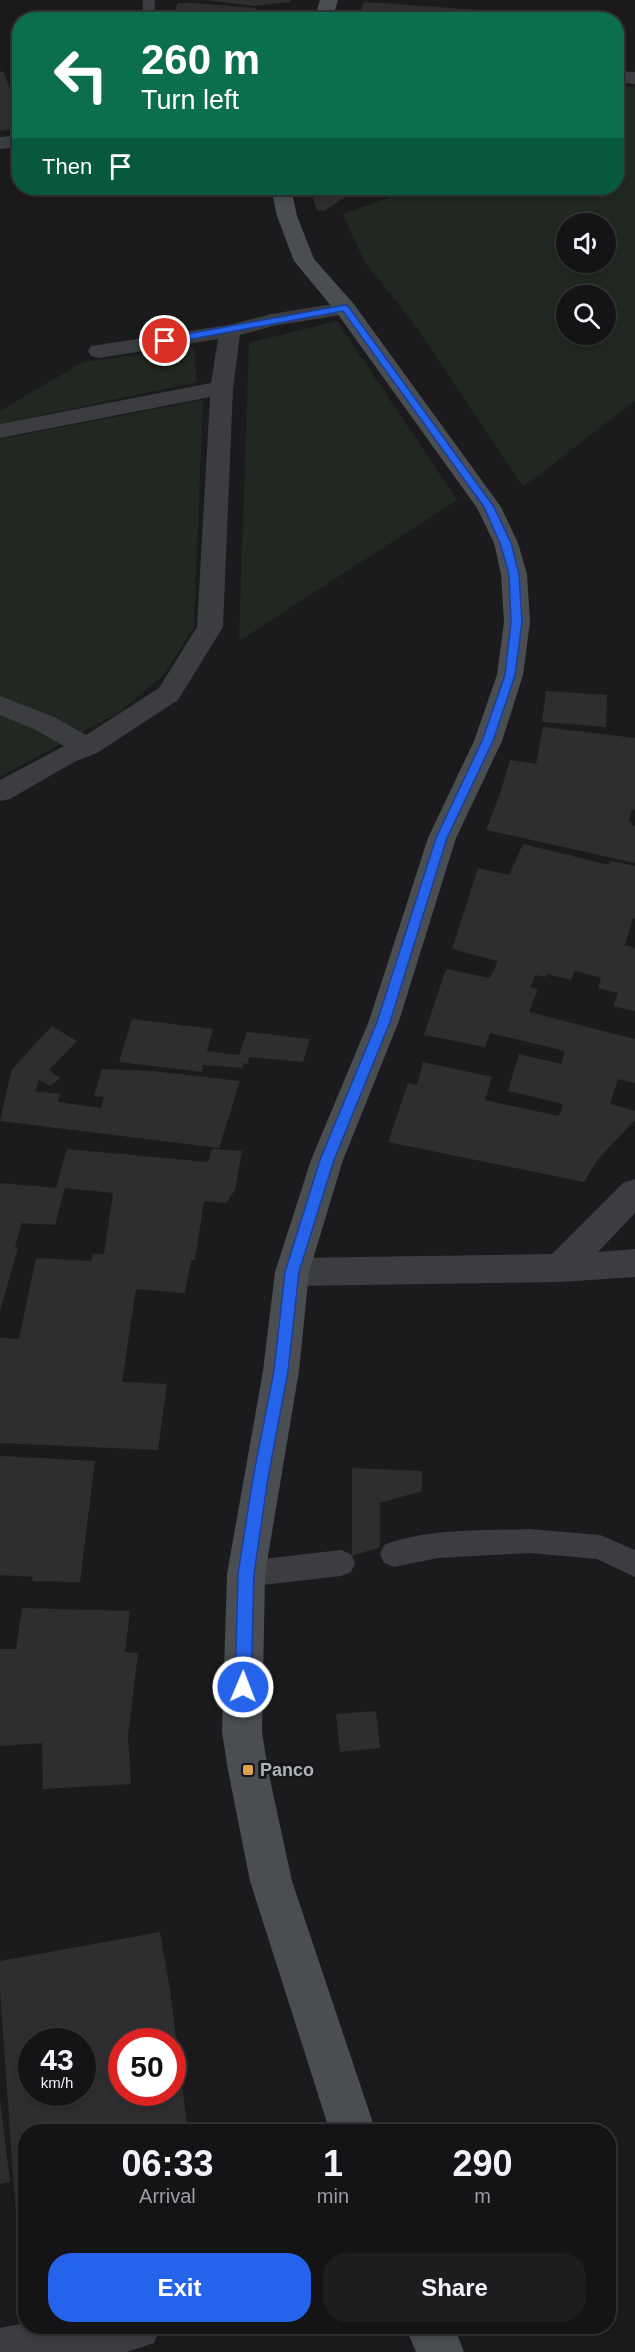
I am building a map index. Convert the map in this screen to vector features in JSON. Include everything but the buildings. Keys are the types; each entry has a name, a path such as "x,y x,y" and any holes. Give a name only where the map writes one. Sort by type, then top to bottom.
{"main road":[{"path":"282,195 287,216 304,261 345,308 489,507 506,543 514,574 517,622 510,675 488,741 442,838 384,1022 327,1160 292,1272 281,1371 246,1574 242,1732 248,1770 271,1881 350,2124"},
{"path":"432,2334 440,2352"}],"street":[{"path":"99,351 230,331 272,320 345,308"},
{"path":"0,792 64,756 87,747 169,694 210,627 222,388 230,331"},
{"path":"0,431 222,388"},
{"path":"0,705 44,723 87,747"},
{"path":"560,1268 635,1192"},
{"path":"292,1272 560,1268 635,1263"},
{"path":"1,2352 96,2334"}],"lane":[{"path":"394,1554 438,1546 530,1541 600,1547 635,1564"},
{"path":"246,1574 341,1563"}],"shaded area":[{"path":"624,86 635,87 635,401 523,487 415,325 364,261 343,214 396,195 624,195"},
{"path":"337,321 457,500 239,641 249,343"},
{"path":"194,347 197,382 0,424 0,411 83,362"},
{"path":"203,400 194,627 164,675 119,712 0,777 0,439"}],"place":[{"name":"Panco","path":"248,1770"}],"route":[{"path":"165,341 230,331 272,320 345,308 489,507 506,543 514,574 517,622 510,675 488,741 442,838 384,1022 327,1160 292,1272 281,1371 246,1574 243,1687"}]}
